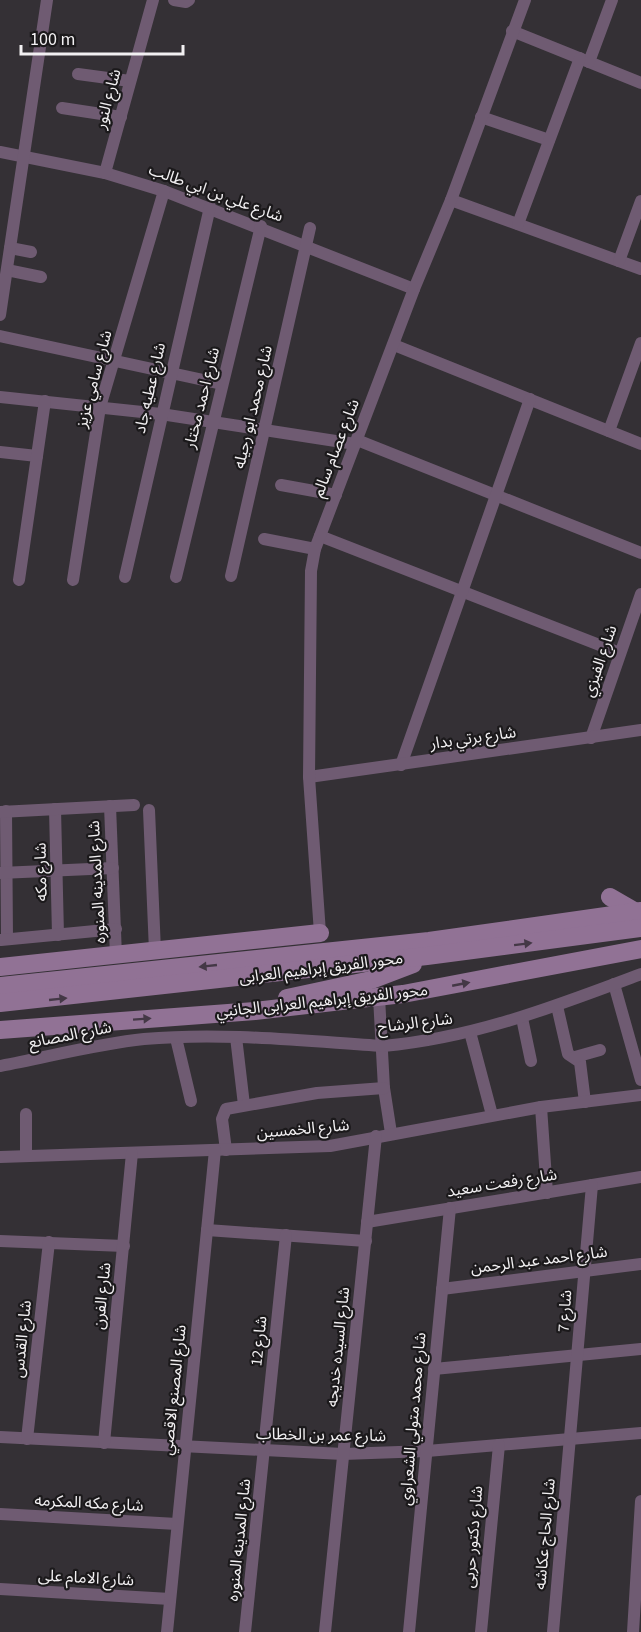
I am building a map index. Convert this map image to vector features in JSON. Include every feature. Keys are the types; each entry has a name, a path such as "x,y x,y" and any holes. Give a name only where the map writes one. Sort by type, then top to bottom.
{"main road":[{"path":"609,897 639,917"},
{"name":"محور الفريق إبراهيم العرابى","path":"0,1003 427,956 639,917"},
{"name":"محور الفريق إبراهيم العرابى","path":"0,986 639,917"},
{"path":"0,967 320,933"},
{"name":"محور الفريق إبراهيم العرابى الجانبي","path":"0,1030 255,1011 379,997 641,949"},
{"path":"255,1011 312,991 371,980 427,956"}],"street":[{"path":"0,315 47,0"},
{"name":"شارع النور","path":"105,173 153,0"},
{"path":"174,0 186,3 189,0"},
{"name":"شارع عصام سالم","path":"320,933 309,777 311,571 318,542 414,289 451,200 525,0"},
{"path":"518,224 549,140 612,0"},
{"path":"512,32 641,83"},
{"path":"78,74 130,81"},
{"path":"62,108 120,117"},
{"path":"481,117 549,140"},
{"name":"شارع علي بن ابي طالب","path":"0,152 105,173 164,190 261,226 414,289"},
{"name":"شارع سامي عزيز","path":"73,580 100,407 164,190"},
{"path":"451,200 641,269"},
{"path":"619,261 641,201"},
{"name":"شارع عطيه جاد","path":"125,577 170,373 210,207"},
{"name":"شارع احمد مختار","path":"176,578 261,226"},
{"name":"شارع محمد ابو رجيله","path":"231,576 310,228"},
{"path":"10,248 31,252"},
{"path":"7,270 41,276"},
{"path":"0,336 222,384"},
{"path":"609,431 641,343"},
{"path":"394,345 641,444"},
{"path":"0,397 161,414 356,442 641,553"},
{"path":"401,765 530,399"},
{"path":"19,580 45,401"},
{"path":"0,452 37,456"},
{"path":"281,485 336,495"},
{"path":"264,539 318,542 462,592 620,653"},
{"name":"شارع الفيزي","path":"591,738 641,594"},
{"name":"شارع برتي بدار","path":"309,777 641,730"},
{"path":"116,929 3,940 3,811 134,805"},
{"name":"شارع المدينه المنوره","path":"110,806 116,956"},
{"name":"شارع مكه","path":"56,809 58,935"},
{"path":"149,810 155,951"},
{"path":"4,873 112,868"},
{"name":"شارع الرشاح","path":"147,1039 236,1037 383,1046 435,1040 522,1018 641,974"},
{"path":"614,984 637,1046 641,1080"},
{"path":"379,997 384,1088 391,1133"},
{"path":"557,1006 568,1054 580,1062 585,1102"},
{"path":"522,1018 531,1061"},
{"path":"470,1032 492,1115"},
{"path":"236,1037 244,1105 317,1093 384,1088"},
{"path":"176,1038 191,1101"},
{"name":"شارع المصانع","path":"0,1066 116,1042 147,1039"},
{"path":"575,1057 600,1050"},
{"name":"شارع الخمسين","path":"0,1157 318,1147 541,1107 641,1095"},
{"name":"شارع المصنع الاقصي","path":"166,1632 207,1230 220,1150 223,1113 226,1109 244,1105"},
{"path":"541,1107 546,1192"},
{"path":"26,1114 26,1156"},
{"name":"شارع السيده خديجه","path":"325,1632 376,1136"},
{"name":"شارع الفرن","path":"104,1443 132,1153"},
{"name":"شارع رفعت سعيد","path":"367,1222 641,1178"},
{"name":"شارع 7","path":"570,1439 592,1185"},
{"name":"شارع محمد متولي الشعراوي","path":"409,1632 450,1208"},
{"path":"207,1230 366,1240"},
{"name":"شارع 12","path":"265,1451 286,1235"},
{"path":"0,1241 124,1246"},
{"name":"شارع القدس","path":"27,1439 49,1242"},
{"name":"شارع احمد عبد الرحمن","path":"442,1289 641,1264"},
{"path":"434,1369 641,1349"},
{"name":"شارع عمر بن الخطاب","path":"0,1437 343,1454 427,1451 641,1433"},
{"name":"شارع الحاج عكاشه","path":"553,1632 570,1439"},
{"name":"شارع دكتور حربى","path":"481,1632 499,1445"},
{"name":"شارع المدينه المنوره","path":"246,1632 265,1451"},
{"path":"633,1632 641,1501"},
{"name":"شارع مكه المكرمه","path":"0,1514 177,1524"},
{"name":"شارع الامام على","path":"0,1589 170,1599"}]}
